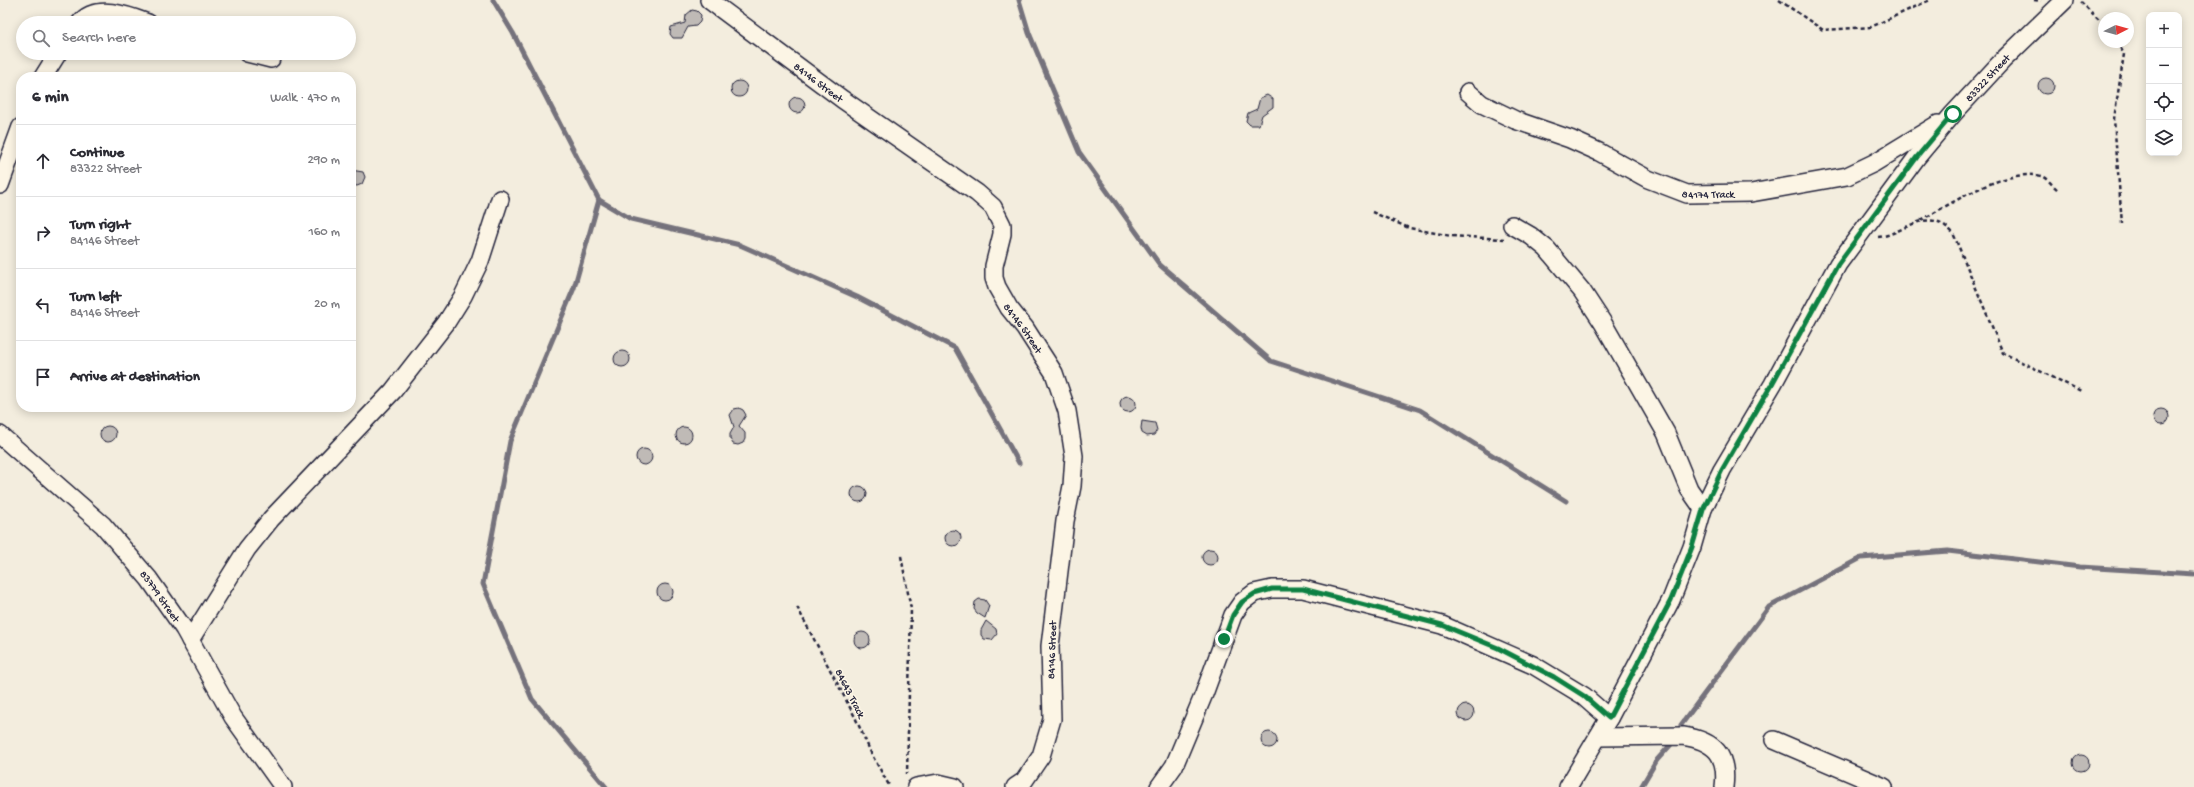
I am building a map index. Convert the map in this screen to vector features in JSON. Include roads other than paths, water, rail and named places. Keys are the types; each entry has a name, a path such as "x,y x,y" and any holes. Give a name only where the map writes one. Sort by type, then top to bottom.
{"street":[{"name":"84146 Street","path":"709,0 842,99 977,193 993,207 999,217 1002,234 994,266 994,278 1008,308 1025,328 1054,373 1067,411 1074,456 1072,486 1065,521 1050,646 1051,724 1041,756 1024,781 1016,787"},
{"name":"83322 Street","path":"1568,787 1609,718 1671,600 1692,547 1703,510 1722,470 1772,384 1838,264 1917,157 1953,114 2009,54 2065,0"},
{"path":"93,16 107,13 127,16"},
{"path":"46,72 54,60"},
{"name":"84174 Track","path":"1468,92 1482,104 1509,117 1570,139 1599,152 1670,189 1687,194 1710,196 1751,194 1847,176 1874,163 1953,114"},
{"path":"0,184 16,141"},
{"path":"190,640 247,549 271,519 393,391 446,323 463,296 480,261 500,199"},
{"path":"1509,232 1531,236 1547,249 1586,297 1666,432 1691,494 1703,510"},
{"name":"83779 Street","path":"0,435 103,525 149,580 190,640 233,717 283,787"},
{"path":"1159,787 1174,766 1204,694 1233,615 1242,602 1254,594 1272,589 1303,589 1442,625 1533,665 1584,696 1609,718"},
{"path":"1598,737 1683,736 1697,738 1710,744 1719,752 1724,764 1724,787"},
{"path":"1774,740 1884,787"},
{"path":"913,784 938,783 955,787"}],"waterway":[{"path":"493,0 513,33 599,200 574,288 510,441 483,584 532,699 606,787"},
{"path":"1019,0 1029,33 1079,152 1160,265 1271,361 1420,410 1566,501"},
{"path":"599,200 631,219 740,245 857,297 955,348 1019,463"},
{"path":"1681,725 1769,607 1861,558 1948,551 2080,567 2194,574"},
{"path":"1641,787 1657,760 1674,741"}]}
